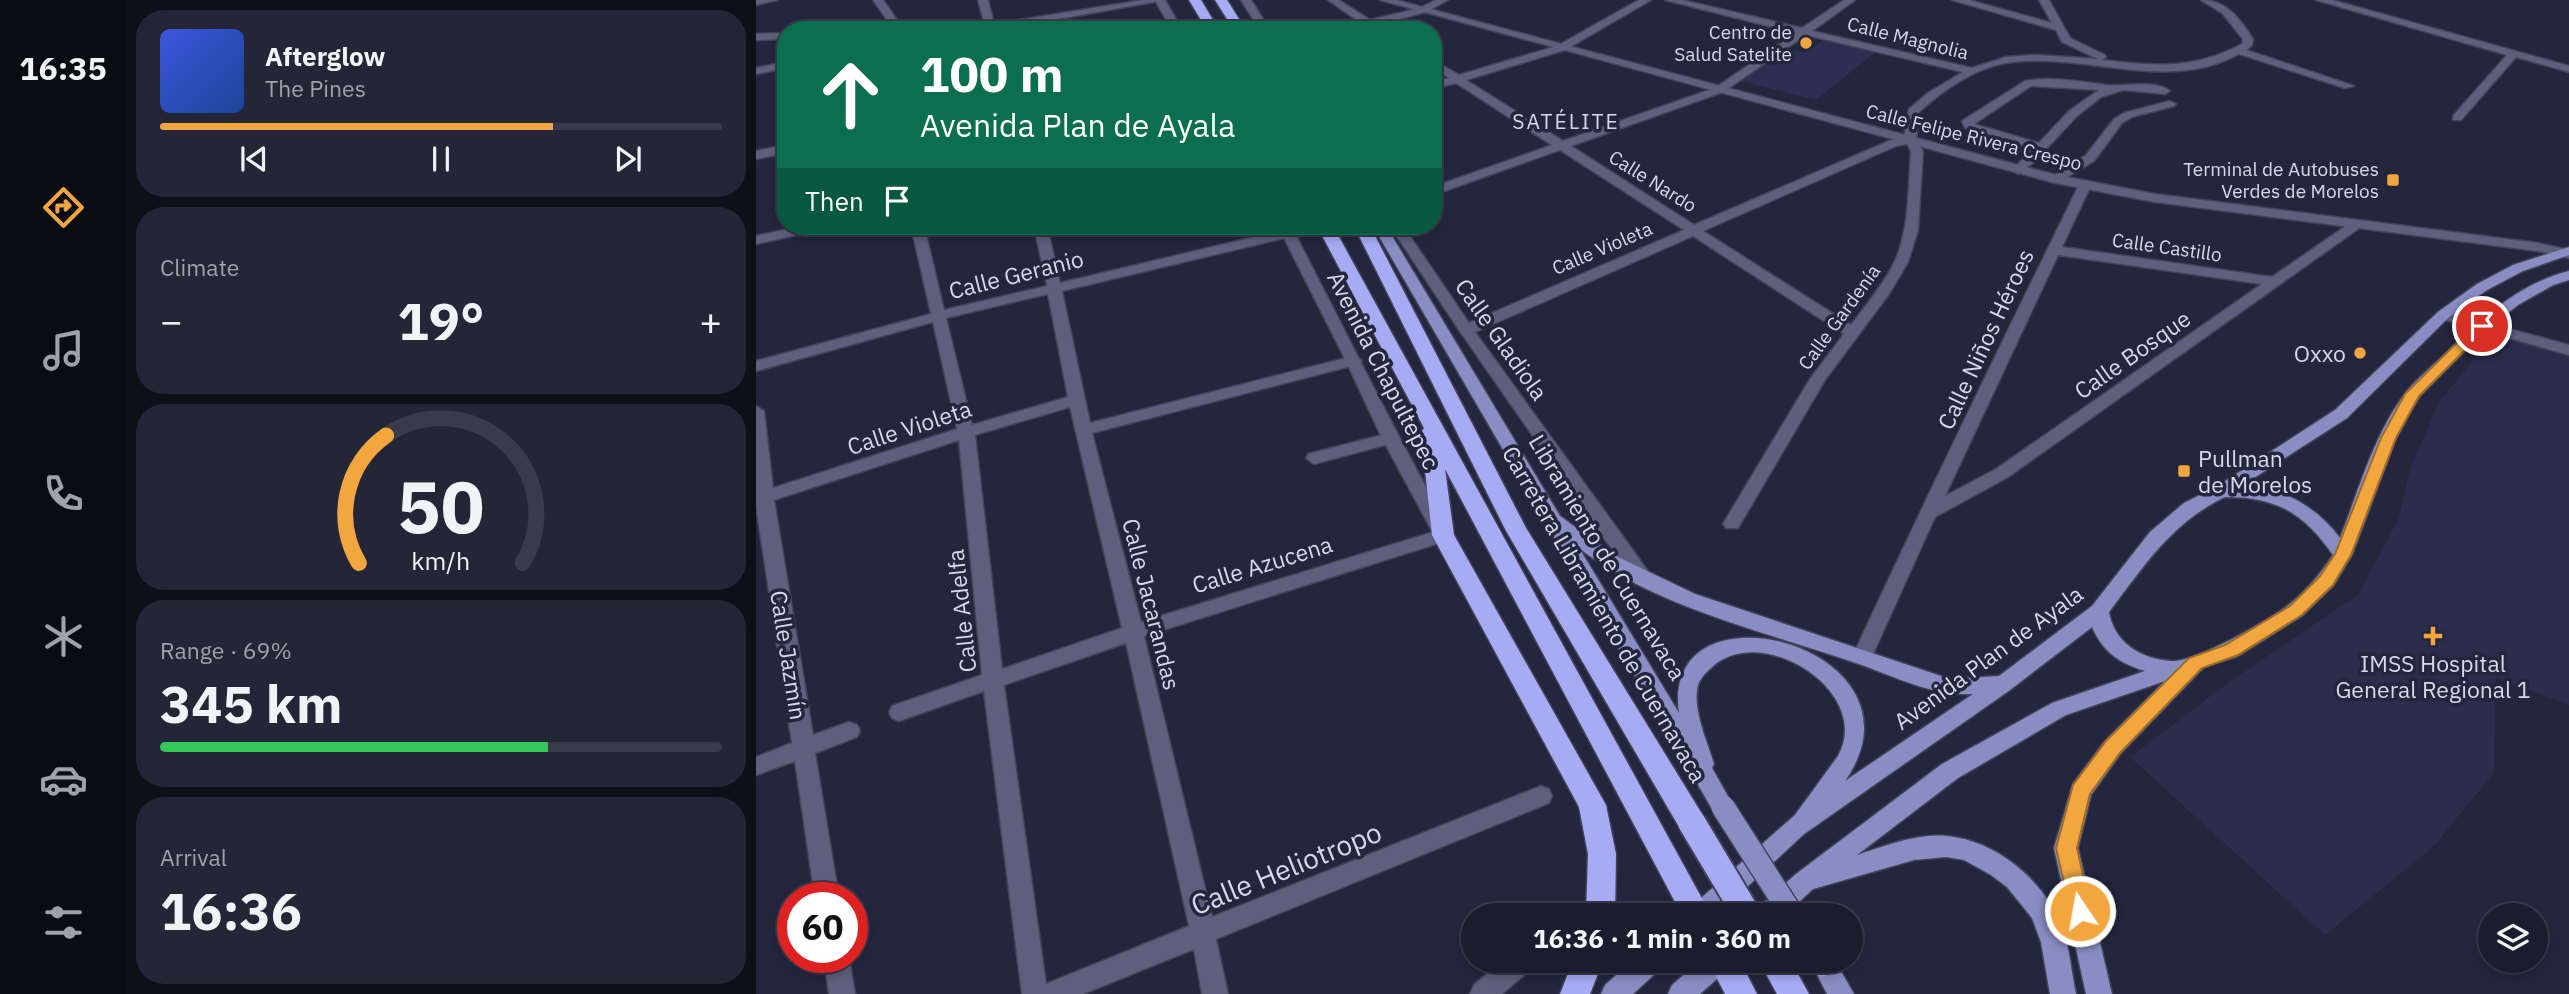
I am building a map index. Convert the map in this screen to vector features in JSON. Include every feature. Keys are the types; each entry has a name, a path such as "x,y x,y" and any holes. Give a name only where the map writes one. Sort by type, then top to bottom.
{"highway":[{"path":"1195,0 1208,21"},
{"path":"1221,0 1234,21"},
{"path":"1330,235 1656,841 1692,903"},
{"name":"Carretera Libramiento de Cuernavaca","path":"1367,235 1516,529 1740,903"},
{"path":"1429,421 1443,535 1592,806 1602,854 1600,903"},
{"path":"1575,994 1583,973"},
{"path":"1730,973 1742,994"}],"main road":[{"name":"Libramiento de Cuernavaca","path":"1384,235 1716,798 1784,903"},
{"name":"Avenida Plan de Ayala","path":"1796,827 2003,684 2099,611 2156,537 2190,507 2222,491 2342,414 2443,314 2482,287 2518,268 2568,252"},
{"path":"1781,903 1804,882 1950,771 2059,709 2169,669 2196,663 2231,650 2296,610 2326,581 2343,555 2388,438 2413,394 2482,326 2513,302 2548,282 2569,275"},
{"path":"2222,491 2263,492 2288,502 2313,516 2343,555"},
{"path":"1547,514 1608,560 1643,579 1688,598 1920,679 1950,687 2003,684"},
{"path":"2099,611 2100,629 2110,644 2127,656 2148,665 2169,669"},
{"path":"1712,903 1796,827 1852,752 1854,720 1842,692 1822,671 1798,655 1754,642 1728,646 1705,659 1688,682 1688,711 1716,798"},
{"path":"2099,994 2066,848 2081,791 2113,747 2196,663"},
{"path":"1804,882 1928,846 1965,850 2001,867 2028,892 2049,927 2063,994"},
{"path":"1614,994 1637,973"},
{"path":"1681,994 1705,973"},
{"path":"1828,973 1841,994"}],"street":[{"path":"756,2 772,0"},
{"path":"878,0 893,21"},
{"path":"983,0 989,21"},
{"path":"1038,21 1160,0 1172,21"},
{"path":"1246,0 1259,21"},
{"path":"1333,0 1364,21"},
{"name":"Calle Felipe Rivera Crespo","path":"1385,0 2055,179 2155,198 2568,252"},
{"path":"1391,21 1443,0"},
{"path":"1442,84 1561,48 1646,0"},
{"name":"Calle Magnolia","path":"1670,0 1974,72"},
{"path":"1442,188 1718,90 1850,0"},
{"path":"1956,0 2058,28"},
{"path":"2044,0 2066,40 2114,62"},
{"path":"2321,0 2569,69"},
{"path":"2208,1 2223,7 2248,39 2247,46 2240,51"},
{"path":"756,37 777,36"},
{"path":"2240,51 2349,86"},
{"name":"Calle Gardenía","path":"1732,524 1818,379 1884,291 1904,251 1910,230 1917,151 1910,141 1913,111 1936,92 1974,72 2012,59 2114,62 2173,69 2218,60 2240,51"},
{"path":"2457,118 2513,54"},
{"path":"756,71 777,67"},
{"name":"Calle Nardo","path":"1442,69 1852,332"},
{"path":"2042,148 1977,130 1969,126 1968,121 2029,83 2165,91"},
{"path":"2018,170 2080,109 2109,89"},
{"path":"2055,179 2090,158 2118,121 2128,115 2170,104"},
{"name":"Calle Violeta","path":"1466,330 1893,143 1910,141"},
{"path":"756,155 777,151"},
{"name":"Calle Niños Héroes","path":"1866,649 2085,185"},
{"name":"Calle Bosque","path":"1928,513 2002,473 2357,224"},
{"path":"756,240 778,235"},
{"name":"Calle Adelfa","path":"918,235 966,432 993,680 1035,994"},
{"name":"Calle Jacarandas","path":"1042,235 1077,400 1134,632 1204,934 1215,994"},
{"name":"Calle Geranio","path":"756,366 938,316 1262,235"},
{"name":"Avenida Chapultepec","path":"1289,235 1390,438 1443,535"},
{"name":"Calle Gladiola","path":"1403,235 1466,330 1643,579"},
{"name":"Calle Castillo","path":"2053,250 2275,282"},
{"path":"2443,314 2569,350"},
{"path":"1084,430 1354,361"},
{"name":"Calle Violeta","path":"761,498 966,432 1077,400"},
{"name":"Calle Jazmín","path":"756,411 761,498 824,882"},
{"path":"1314,458 1390,438"},
{"name":"Calle Azucena","path":"899,712 1134,632 1443,535"},
{"path":"756,766 849,731"},
{"name":"Calle Heliotropo","path":"1052,994 1541,796"},
{"path":"839,973 842,994"},
{"path":"1483,994 1507,973"}],"shaded area":[{"path":"1826,38 1878,50 1816,100 1737,80 1784,47 1805,53"},
{"name":"IMSS Hospital General Regional 1","path":"2504,339 2530,343 2569,355 2569,705 2496,678 2494,773 2432,848 2325,935 2130,757 2232,680 2358,595 2398,520 2411,466 2439,402 2484,347"}],"place":[{"name":"Centro de Salud Satelite","path":"1806,43"},
{"name":"Terminal de Autobuses Verdes de Morelos","path":"2393,180"},
{"name":"Oxxo","path":"2360,353"},
{"name":"Pullman de Morelos","path":"2184,471"},
{"name":"IMSS Hospital General Regional 1","path":"2433,636"}],"district":[{"name":"SATÉLITE","path":"1566,121"}],"route":[{"path":"2080,911 2066,848 2081,791 2113,747 2196,663 2231,650 2296,610 2326,581 2343,555 2388,438 2413,394 2482,326"}]}
